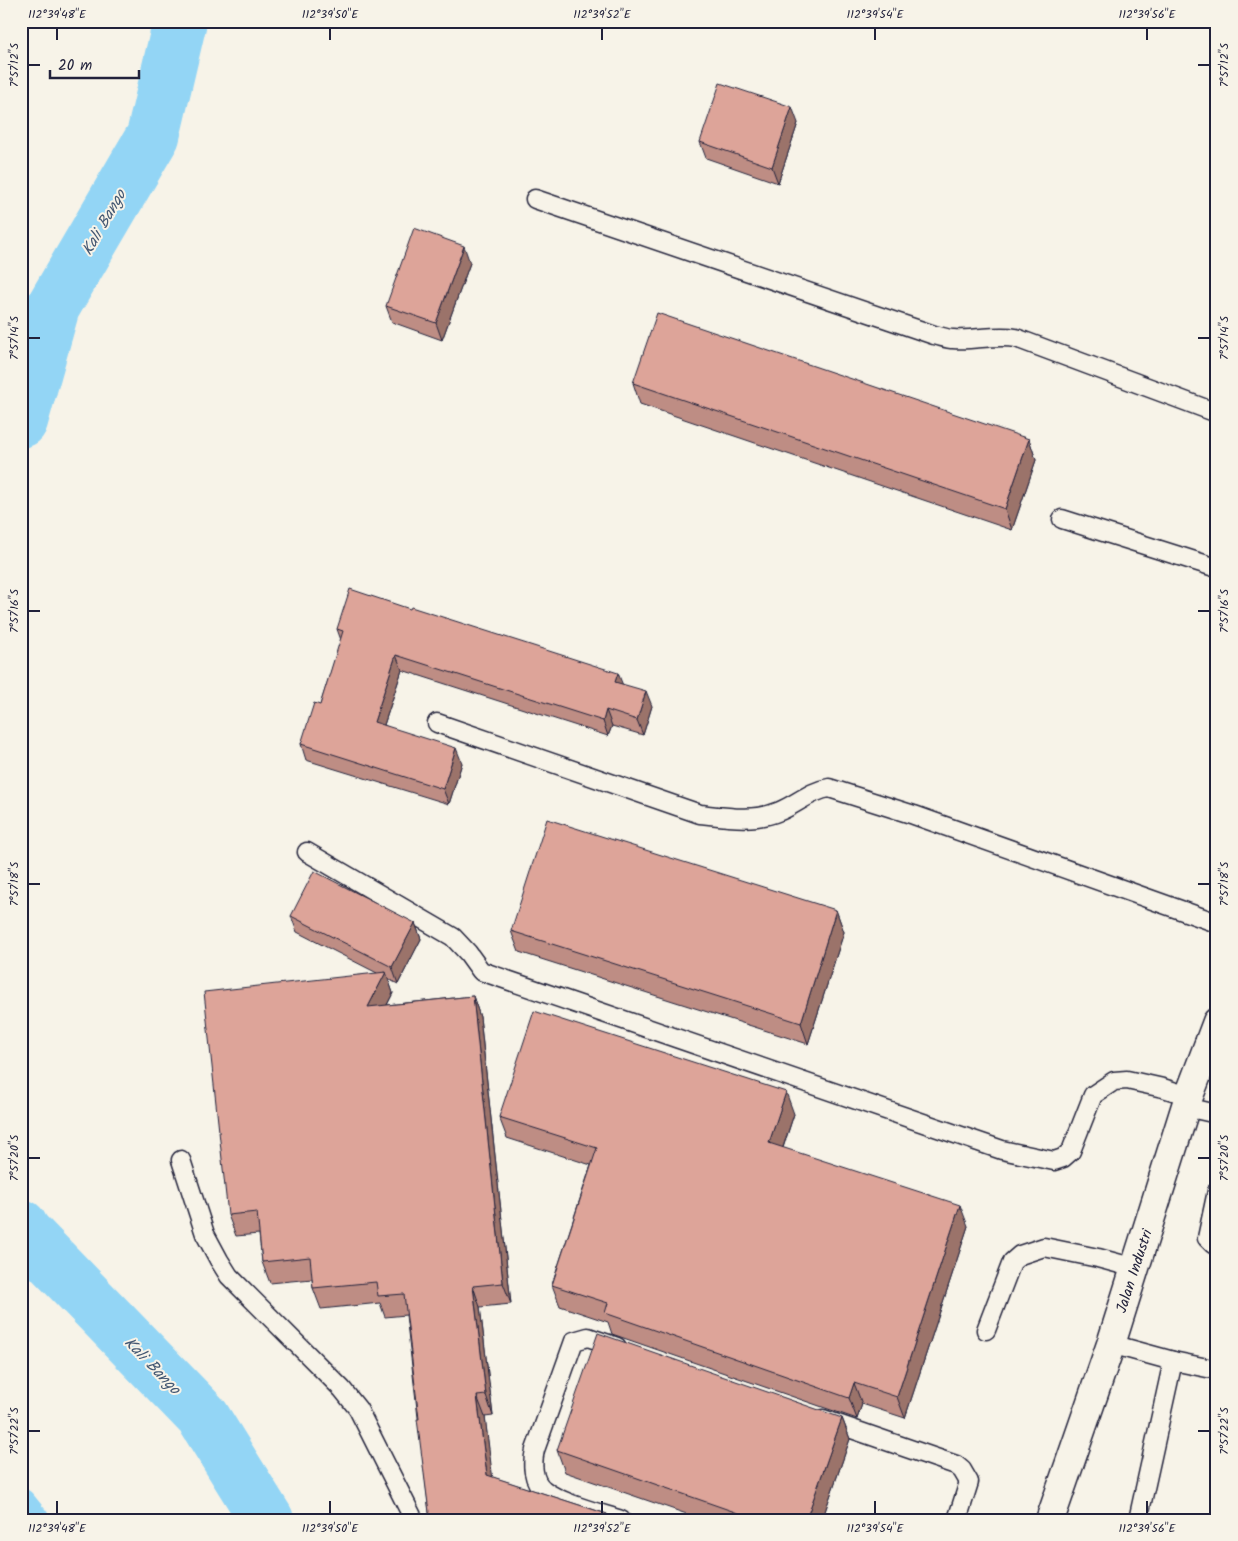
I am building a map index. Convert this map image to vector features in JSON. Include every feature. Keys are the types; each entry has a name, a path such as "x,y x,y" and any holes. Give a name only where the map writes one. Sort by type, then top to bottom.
{"street":[{"name":"Jalan Industri","path":"1050,1520 1135,1268 1187,1102 1217,1022"}],"lane":[{"path":"535,199 943,337 951,339 994,336 1016,338 1217,413"},
{"path":"1062,519 1217,568"},
{"path":"437,723 700,814 752,818 766,816 782,811 818,790 829,788 914,815 1217,923"},
{"path":"307,852 453,937 468,953 481,972 1002,1150 1054,1161 1063,1158 1071,1150 1093,1096 1114,1081 1127,1080 1162,1088 1187,1102 1217,1114"},
{"path":"181,1160 205,1234 229,1276 342,1389 358,1409 414,1520"},
{"path":"1217,1191 1207,1238 1212,1244 1217,1246"},
{"path":"986,1330 1012,1262 1020,1255 1044,1248 1098,1258 1135,1268"},
{"path":"621,1520 576,1505 543,1490 537,1481 532,1463 574,1341 588,1337 634,1353"},
{"path":"1110,1344 1173,1361 1217,1370"},
{"path":"1138,1520 1173,1361"},
{"path":"809,1414 956,1465 962,1470 969,1482 957,1520"}],"building":[{"path":"720,83 792,107 772,167 700,142"},
{"path":"414,228 464,246 436,323 386,306"},
{"path":"657,313 1029,439 1005,509 633,383"},
{"path":"350,589 618,673 615,682 646,691 637,720 606,710 603,721 396,655 374,722 456,748 443,789 301,744 314,703 320,705 343,631 337,629"},
{"path":"547,819 836,910 801,1023 511,931"},
{"path":"314,871 415,923 392,967 291,916"},
{"path":"386,972 368,1007 473,996 503,1283 473,1286 486,1395 477,1396 487,1475 607,1514 605,1520 502,1520 502,1518 492,1520 430,1520 404,1294 378,1296 376,1282 313,1288 310,1257 262,1262 257,1212 228,1215 204,992"},
{"path":"534,1011 786,1092 769,1143 960,1205 897,1397 854,1383 849,1398 605,1313 608,1303 552,1285 597,1148 499,1117"},
{"path":"598,1333 842,1418 806,1520 758,1520 557,1450"}],"waterway":[{"name":"Kali Bango","path":"21,421 53,307 153,136 180,21"},
{"name":"Kali Bango","path":"21,1226 23,1231 203,1417 267,1520"},
{"name":"Kali Bango","path":"21,1504 34,1520"}]}
